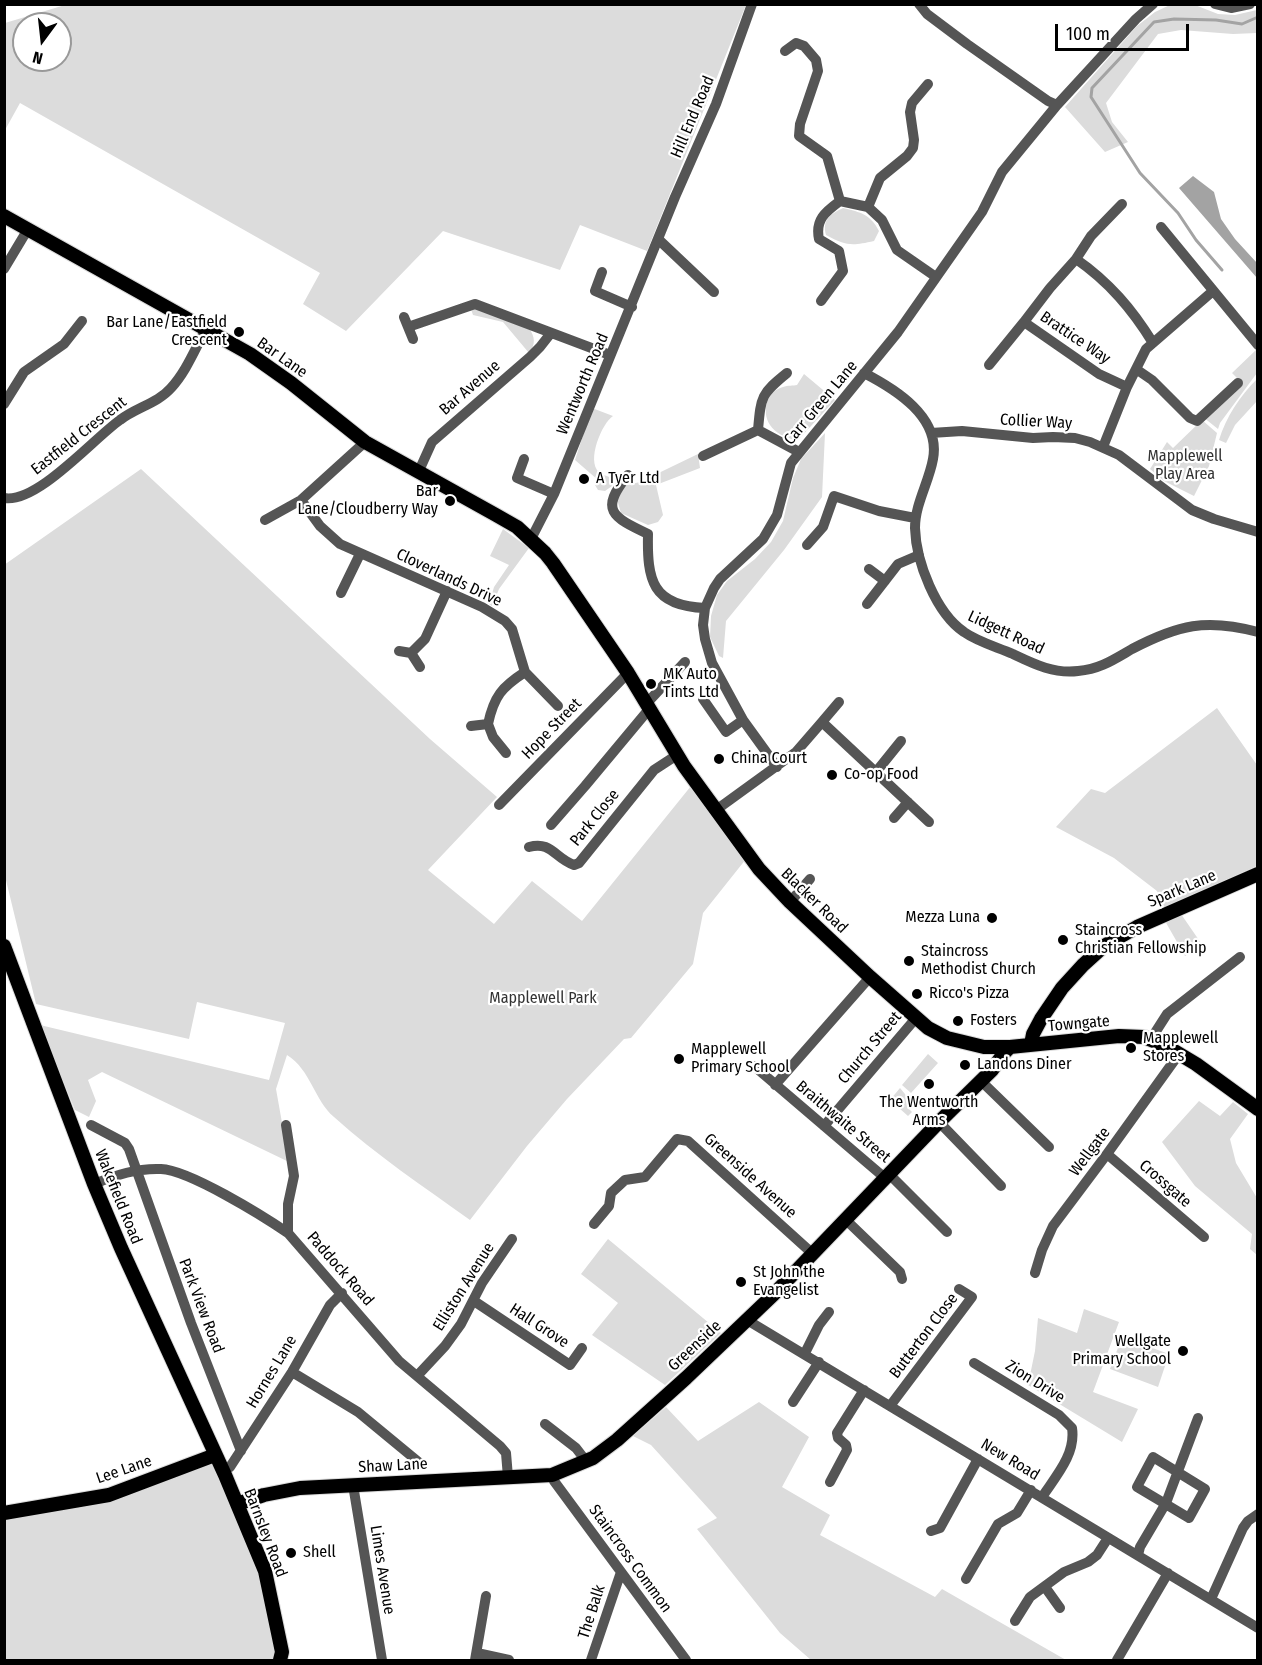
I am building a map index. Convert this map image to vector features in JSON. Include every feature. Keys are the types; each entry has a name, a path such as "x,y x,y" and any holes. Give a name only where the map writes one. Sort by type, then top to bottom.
{"main road":[{"name":"Bar Lane","path":"4,216 268,366 365,442 502,519 531,539"},
{"name":"Blacker Road","path":"531,539 553,563 628,673 677,755 716,810 759,869 790,902 870,977 935,1033 984,1047 1010,1047"},
{"name":"Spark Lane","path":"1031,1044 1041,1019 1062,988 1104,946 1137,927 1257,874"},
{"name":"Wakefield Road","path":"4,946 94,1184 151,1317 215,1455"},
{"name":"Towngate","path":"1010,1047 1119,1036 1151,1039 1179,1054 1257,1109"},
{"path":"982,1078 984,1047"},
{"name":"Greenside","path":"552,1475 586,1461 603,1451 747,1320 992,1070 1010,1047"},
{"name":"Barnsley Road","path":"215,1455 265,1571 282,1652 280,1660"},
{"name":"Lee Lane","path":"4,1514 109,1495 215,1455"},
{"name":"Shaw Lane","path":"237,1504 264,1495 300,1488 552,1475"}],"street":[{"name":"Hill End Road","path":"658,239 716,104 752,4"},
{"path":"919,4 927,14 967,44 1057,105"},
{"name":"Carr Green Lane","path":"777,767 743,720 712,663 703,625 705,608 714,588 720,579 753,549 772,526 791,463 898,332 982,212 1002,172 1057,105 1136,19 1153,4"},
{"path":"1215,4 1232,8 1250,4"},
{"path":"786,51 796,43 804,46 816,60 818,71 800,124 799,136 827,156 840,201"},
{"path":"868,207 880,178 907,156 912,148 914,140 910,112 912,103 928,84"},
{"path":"821,301 843,271 840,251 819,239 817,230 819,220 840,201 868,207 882,220 897,250 936,277"},
{"name":"Brattice Way","path":"1122,204 1090,236 1076,259 1024,322 1099,374 1127,387"},
{"path":"1161,227 1257,345"},
{"path":"4,269 28,229"},
{"path":"658,239 714,292"},
{"name":"Wentworth Road","path":"531,539 554,494 658,239"},
{"path":"1076,259 1109,284 1135,314 1153,343"},
{"path":"602,272 595,291 632,307"},
{"path":"1103,447 1127,387 1146,349 1213,291"},
{"path":"413,339 406,322 475,304 610,356"},
{"path":"4,404 24,372 64,344 82,321"},
{"path":"989,365 1024,322"},
{"name":"Eastfield Crescent","path":"4,498 17,498 50,479 120,419 168,391 180,376 206,329"},
{"name":"Bar Avenue","path":"418,472 432,442 530,357 551,333"},
{"path":"1136,369 1152,380 1190,418 1197,421 1238,383"},
{"path":"758,430 760,402 766,389 787,372"},
{"path":"864,373 896,390 924,418 931,434"},
{"path":"758,430 799,452"},
{"path":"703,456 758,430"},
{"name":"Collier Way","path":"931,434 962,431 1033,438 1075,438 1103,447 1131,463 1192,510 1257,532"},
{"name":"Lidgett Road","path":"931,434 933,459 915,518 915,537 937,601 949,620 965,633 1055,671 1077,672 1103,666 1152,639 1178,629 1205,624 1240,627 1257,632"},
{"path":"265,520 302,500 365,442"},
{"path":"524,459 517,478 554,494"},
{"path":"628,474 615,491 612,499 613,508 616,516 622,522 648,534 648,566 654,585 667,599 705,608"},
{"path":"807,545 823,527 834,496 879,511 915,518"},
{"name":"Cloverlands Drive","path":"302,500 329,535 340,544 482,607 505,621 512,629 525,672 558,706"},
{"path":"341,593 360,554"},
{"path":"867,604 898,564 920,555"},
{"path":"869,569 885,581"},
{"path":"411,653 425,639 447,591"},
{"path":"399,651 411,653 420,667"},
{"path":"551,825 600,770 648,705 685,662"},
{"path":"506,753 493,737 488,724 491,711 502,687 525,672"},
{"name":"Hope Street","path":"499,805 628,673"},
{"path":"703,699 726,732 743,720"},
{"path":"716,810 796,752 838,702"},
{"path":"822,722 929,822"},
{"path":"471,726 488,724"},
{"path":"876,772 901,741"},
{"name":"Park Close","path":"529,847 540,844 548,846 568,863 573,865 579,863 654,770 677,755"},
{"path":"894,818 908,802"},
{"path":"790,902 810,879"},
{"path":"1151,1039 1167,1014 1240,957"},
{"path":"775,1085 870,977"},
{"name":"Church Street","path":"824,1126 916,1018"},
{"name":"Wellgate","path":"1035,1273 1053,1226 1179,1054"},
{"name":"Braithwaite Street","path":"754,1066 887,1176"},
{"path":"982,1078 1049,1147"},
{"path":"939,1122 1001,1186"},
{"name":"Park View Road","path":"91,1125 125,1143 241,1451"},
{"path":"286,1125 294,1176 288,1204 288,1233"},
{"name":"Greenside Avenue","path":"594,1224 609,1206 611,1193 625,1180 645,1177 677,1139 688,1141 813,1254"},
{"name":"Crossgate","path":"1107,1154 1204,1237"},
{"name":"Paddock Road","path":"94,1184 117,1174 135,1171 161,1169 181,1174 250,1209 288,1233 399,1361 500,1446 506,1453 508,1477"},
{"path":"887,1176 947,1232"},
{"path":"845,1219 900,1272 902,1279"},
{"name":"Elliston Avenue","path":"417,1376 445,1346 461,1324 482,1284 512,1239"},
{"name":"Butterton Close","path":"890,1406 972,1297 959,1289"},
{"name":"Hornes Lane","path":"230,1467 291,1372 330,1305 342,1293"},
{"name":"Hall Grove","path":"474,1301 570,1365 582,1348"},
{"path":"805,1353 819,1325 829,1312"},
{"name":"New Road","path":"747,1320 1257,1628"},
{"path":"792,1402 819,1362"},
{"name":"Zion Drive","path":"974,1362 1059,1415 1072,1428 1072,1445 1069,1456 1042,1497"},
{"path":"291,1372 358,1412 421,1464"},
{"path":"830,1482 847,1450 837,1433 864,1390"},
{"path":"1138,1555 1140,1547 1166,1503 1198,1418"},
{"path":"545,1424 576,1448 586,1461"},
{"path":"1153,1457 1177,1471 1205,1489 1189,1518 1137,1487 1153,1457"},
{"path":"931,1531 940,1528 978,1459"},
{"name":"Staincross Common","path":"552,1475 554,1481 686,1660"},
{"name":"Limes Avenue","path":"353,1485 382,1660"},
{"path":"966,1579 998,1524 1017,1513 1031,1490"},
{"path":"1211,1599 1243,1528 1257,1514"},
{"path":"1015,1621 1030,1597 1064,1572 1088,1562 1097,1555 1108,1538"},
{"name":"The Balk","path":"591,1660 621,1572"},
{"path":"1118,1660 1168,1574"},
{"path":"1045,1587 1060,1608"},
{"path":"486,1596 476,1657 509,1660"}],"green space":[{"path":"65,4 746,5 647,251 580,225 560,270 443,231 346,331 303,304 320,273 20,103 5,130 5,23 12,21 12,72 72,72 72,12 42,12"},
{"path":"1172,4 1195,5 1218,14 1235,15 1257,10 1257,33 1233,34 1181,30 1158,34 1106,103 1112,122 1128,142 1105,152 1065,107 1137,26 1155,12"},
{"path":"843,208 860,213 873,221 879,231 874,241 849,244 826,235 826,221"},
{"path":"471,309 529,328 534,340 529,353 503,322 473,315"},
{"path":"1257,349 1257,373 1218,429 1203,417 1240,381 1232,373"},
{"path":"804,374 835,400 800,438 794,440 772,428 767,420 766,408 769,397 777,389 797,385"},
{"path":"1257,379 1257,401 1235,425 1226,443 1219,440 1234,407"},
{"path":"592,408 613,416 600,434 594,460 595,467 600,473 612,478 612,486 605,491 598,490 595,485 598,480 575,460"},
{"name":"Mapplewell Play Area","path":"1202,420 1217,433 1209,466 1194,496 1164,481 1150,469 1167,442 1173,448"},
{"path":"825,433 822,497 784,550 726,621 723,658 719,656 710,637 711,616 717,595 727,581 755,559 771,542 783,521 793,478 801,459"},
{"path":"698,454 700,468 656,485 663,515 658,522 648,525 621,513 616,496 623,486 640,482"},
{"name":"Mapplewell Park","path":"141,469 430,739 497,797 428,870 494,924 532,881 582,921 691,786 746,859 703,913 693,964 631,1038 624,1039 567,1099 527,1146 470,1220 383,1158 334,1117 327,1110 302,1069 287,1055 276,1089 289,1162 102,1072 88,1080 96,1101 89,1117 75,1110 40,1025 269,1080 285,1023 197,1002 189,1039 36,1004 5,876 4,565"},
{"path":"503,529 529,548 499,589 492,606 489,604 494,587 509,565 490,556"},
{"path":"1217,708 1257,765 1257,866 1164,907 1157,891 1114,858 1056,827 1091,789 1105,793"},
{"path":"1181,914 1203,946 1185,956 1165,921"},
{"path":"928,1054 938,1063 911,1093 902,1085"},
{"path":"900,1088 910,1100 911,1104 908,1108 912,1112 908,1116 890,1100"},
{"path":"1199,1101 1220,1116 1233,1102 1248,1114 1230,1139 1236,1163 1257,1198 1257,1255 1250,1249 1252,1234 1195,1186 1162,1142"},
{"path":"608,1239 721,1333 665,1385 592,1335 618,1303 581,1274"},
{"path":"1084,1309 1119,1322 1093,1392 1138,1409 1122,1442 1028,1385 1035,1351 1038,1318 1077,1333"},
{"path":"1122,1337 1169,1354 1158,1387 1110,1369"},
{"path":"759,1402 809,1437 782,1487 830,1515 820,1535 935,1597 942,1589 1066,1660 811,1660 780,1633 697,1529 717,1518 651,1445 633,1436 666,1407 698,1441"},
{"path":"215,1455 265,1571 280,1660 5,1660 5,1513 109,1495"}],"shaded area":[{"path":"1193,176 1214,192 1221,219 1235,239 1257,263 1257,278 1179,188"}],"waterway":[{"path":"1222,270 1196,240 1178,213 1140,173 1091,97 1092,88 1154,22 1174,19 1216,20 1242,24 1258,17"}],"place":[{"name":"Bar Lane/Eastfield Crescent","path":"239,332"},
{"name":"A Tyer Ltd","path":"584,479"},
{"name":"Bar Lane/Cloudberry Way","path":"450,501"},
{"name":"MK Auto Tints Ltd","path":"651,684"},
{"name":"China Court","path":"719,759"},
{"name":"Co-op Food","path":"832,775"},
{"name":"Mezza Luna","path":"992,918"},
{"name":"Staincross Christian Fellowship","path":"1063,940"},
{"name":"Staincross Methodist Church","path":"909,961"},
{"name":"Ricco's Pizza","path":"917,994"},
{"name":"Fosters","path":"958,1021"},
{"name":"Mapplewell Stores","path":"1131,1048"},
{"name":"Mapplewell Primary School","path":"679,1059"},
{"name":"Landons Diner","path":"965,1065"},
{"name":"The Wentworth Arms","path":"929,1084"},
{"name":"St John the Evangelist","path":"741,1282"},
{"name":"Wellgate Primary School","path":"1183,1351"},
{"name":"Shell","path":"291,1553"}]}
